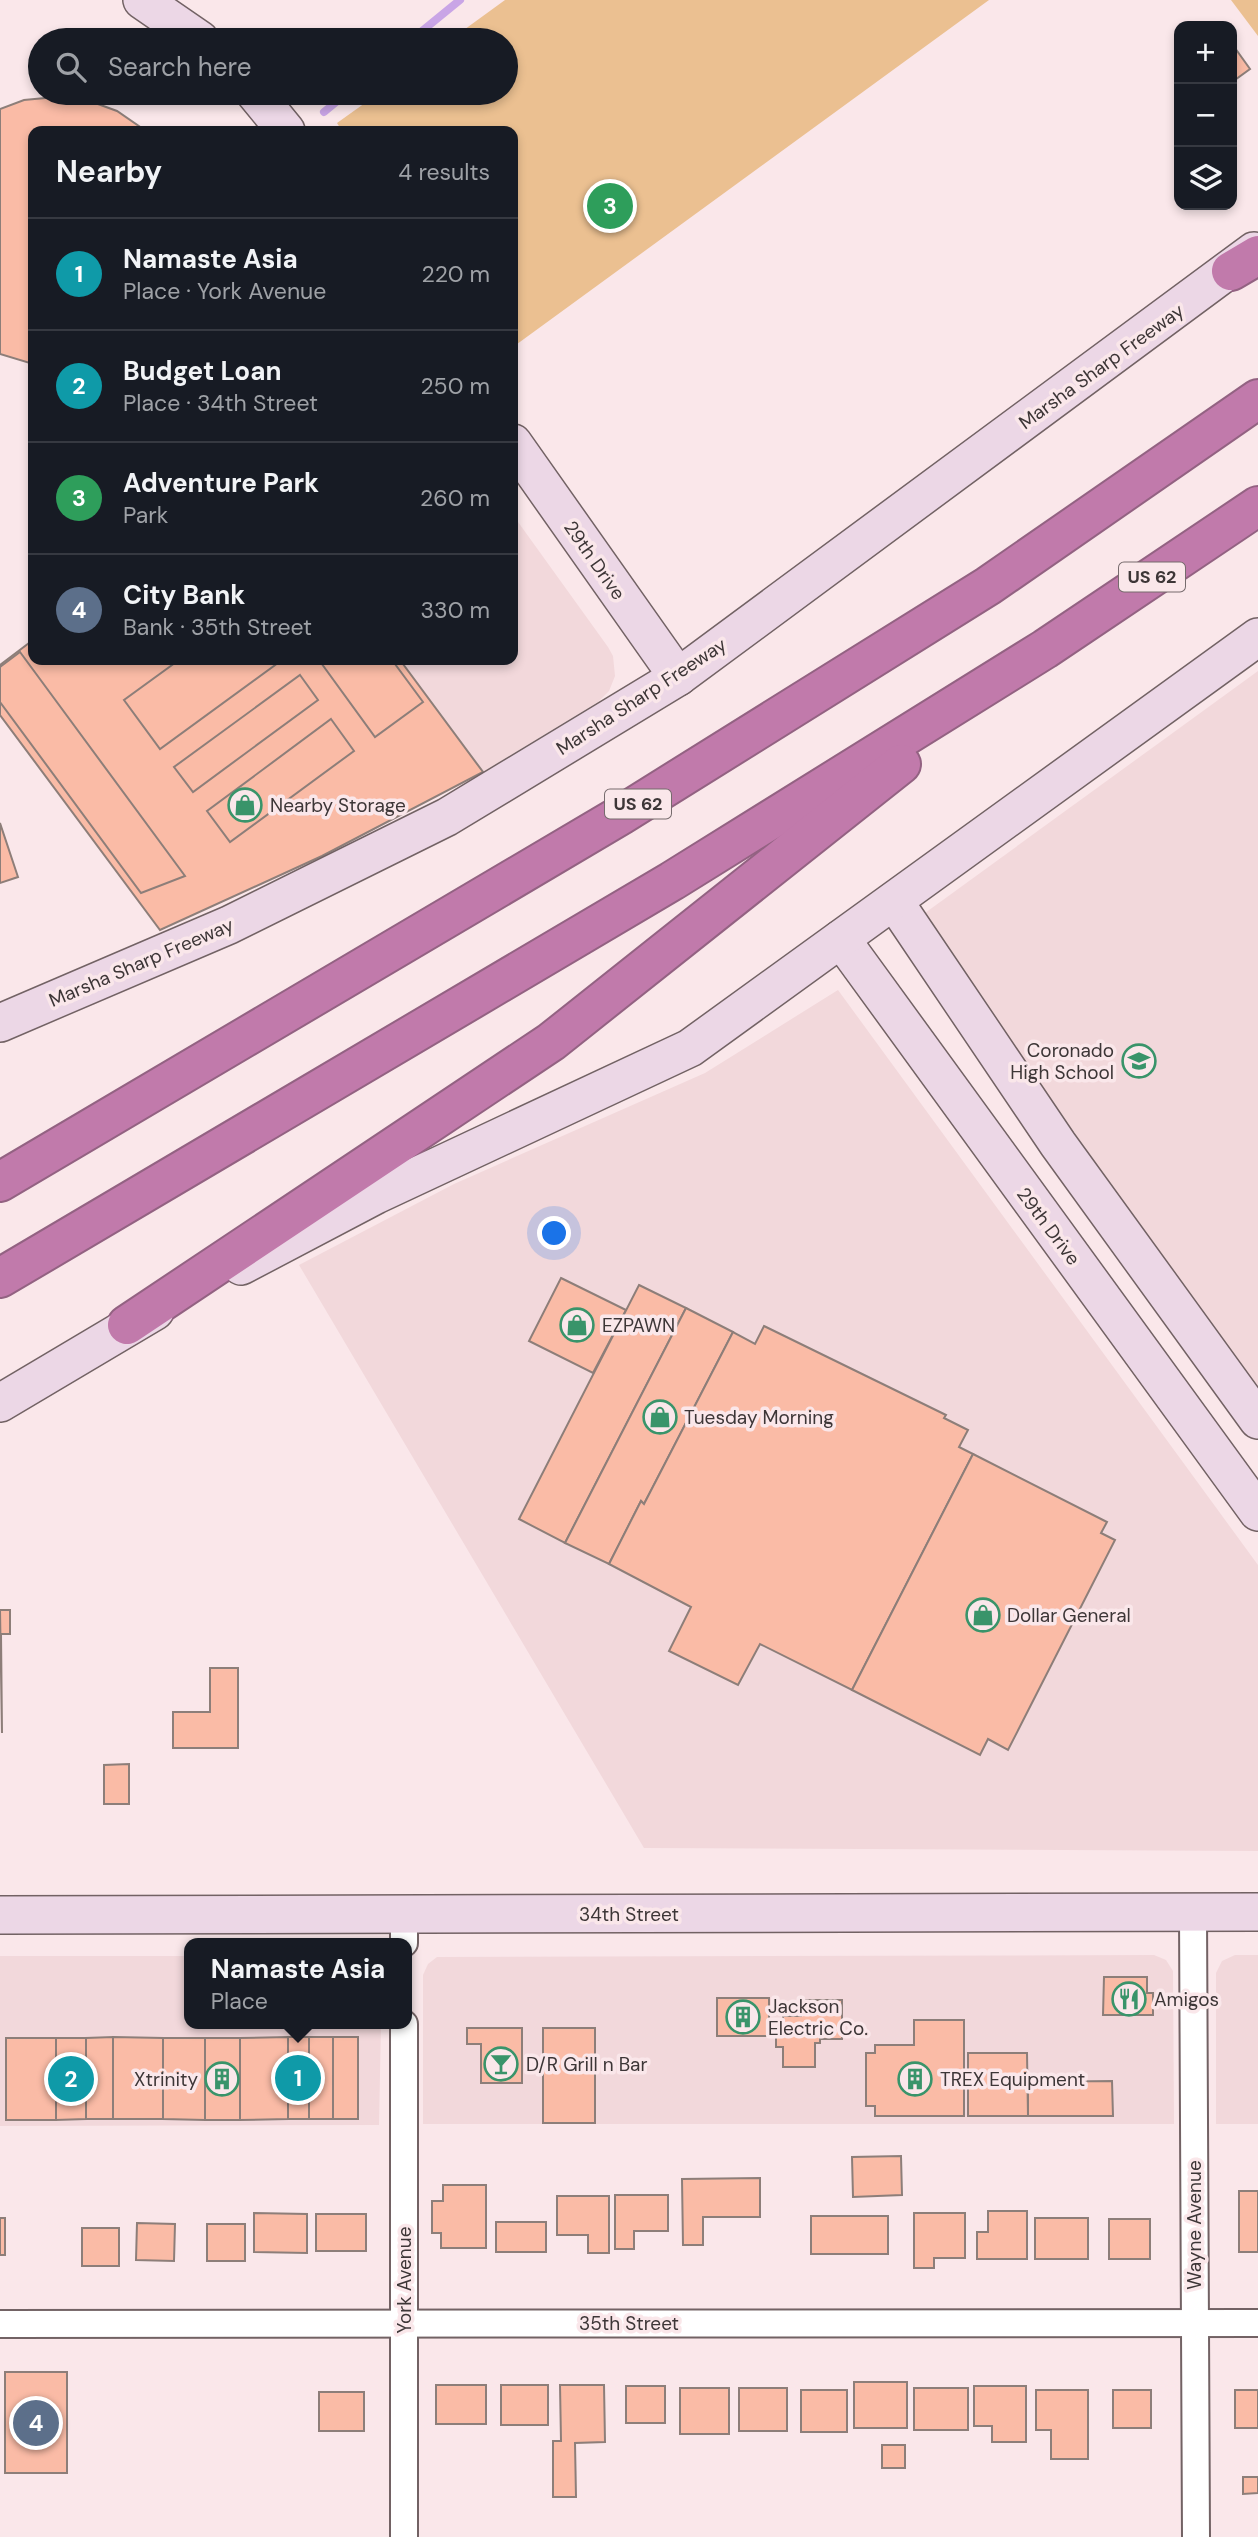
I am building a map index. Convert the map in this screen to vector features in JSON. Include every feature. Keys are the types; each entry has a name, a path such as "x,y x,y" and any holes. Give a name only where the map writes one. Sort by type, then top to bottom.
{"highway":[{"name":"US 62","path":"0,1182 692,771 988,586 1258,398"},
{"name":"US 62","path":"0,1278 672,881 1045,649 1258,506"},
{"path":"127,1325 551,1042 1045,649"}],"main road":[{"path":"142,0 183,28"},
{"path":"265,105 282,126"},
{"name":"Marsha Sharp Freeway","path":"0,1023 229,925 447,817 678,677 1249,258"},
{"name":"29th Drive","path":"518,450 678,677"},
{"path":"0,1404 127,1325 376,1195 690,1048 1258,637"},
{"path":"894,901 1058,1144 1258,1420"},
{"name":"29th Drive","path":"841,939 1258,1512"},
{"path":"1012,1175 1058,1144"},
{"name":"34th Street","path":"0,1915 404,1929 1258,1912"}],"street":[{"name":"Wayne Avenue","path":"1193,1914 1196,2537"},
{"name":"York Avenue","path":"404,2029 404,2537"},
{"name":"35th Street","path":"0,2323 1258,2323"}],"shaded area":[{"path":"505,0 989,0 518,343 518,126 339,126 337,123 362,105 518,105 518,28 466,28"},
{"path":"1231,0 1258,0 1258,36"},
{"path":"518,522 608,647 613,656 615,676 609,691 598,702 483,772 404,665 518,665"},
{"name":"Coronado High School","path":"1258,671 1258,1389 925,930 923,921 925,913"},
{"path":"838,990 1258,1565 1258,1851 644,1848 299,1265 454,1184 705,1073"},
{"path":"1154,1955 1166,1960 1173,1971 1174,2124 423,2124 423,1975 428,1964 437,1957"},
{"path":"1235,1955 1258,1955 1258,2124 1216,2124 1216,1973 1222,1961"},
{"path":"0,1956 184,1956 184,2029 381,2029 379,2125 0,2126"}],"building":[{"path":"1237,51 1250,69 1237,78"},
{"path":"28,100 28,105 101,105 117,111 139,126 28,126 28,362 0,354 0,109"},
{"name":"Nearby Storage","path":"28,644 28,665 404,665 483,772 322,856 160,930 0,715 0,665"},
{"path":"20,652 185,876 141,893 0,702 0,667"},
{"path":"172,665 275,665 160,749 124,700"},
{"path":"323,665 396,665 423,702 375,737"},
{"path":"300,675 318,700 193,792 174,767"},
{"path":"331,719 354,751 230,842 207,811"},
{"path":"0,823 18,877 0,883"},
{"name":"EZPAWN","path":"561,1278 626,1310 593,1373 529,1341"},
{"path":"639,1285 686,1308 565,1543 519,1519"},
{"name":"Tuesday Morning","path":"686,1308 733,1332 644,1504 641,1501 609,1564 565,1543"},
{"path":"764,1326 946,1415 944,1418 968,1430 959,1447 973,1454 852,1690 760,1644 738,1685 669,1651 691,1607 609,1564 641,1501 644,1504 733,1332 755,1344"},
{"name":"Dollar General","path":"973,1454 1107,1522 1101,1533 1115,1540 1008,1750 988,1739 980,1755 852,1690"},
{"path":"0,1610 10,1610 10,1634 1,1634 2,1733"},
{"path":"210,1668 238,1668 238,1748 173,1748 173,1712 210,1712"},
{"path":"129,1764 129,1804 104,1804 104,1765"},
{"name":"Amigos","path":"1104,1977 1147,1977 1147,1993 1153,1993 1153,2015 1103,2015"},
{"name":"Jackson Electric Co.","path":"717,1998 769,1998 769,2036 717,2036"},
{"path":"801,2000 842,2000 842,2039 820,2039 820,2043 815,2043 815,2067 783,2067 783,2047 776,2047 776,2027 783,2027 783,2016 801,2016"},
{"name":"TREX Equipment","path":"914,2020 964,2020 964,2116 875,2116 875,2106 866,2106 866,2053 875,2053 875,2045 914,2045"},
{"name":"D/R Grill n Bar","path":"467,2028 522,2028 522,2083 481,2083 481,2044 467,2044"},
{"path":"543,2028 595,2028 595,2123 543,2123"},
{"path":"113,2037 163,2038 163,2119 113,2119"},
{"path":"113,2037 113,2119 86,2119 86,2038"},
{"path":"288,2037 309,2037 309,2119 288,2119"},
{"path":"288,2037 288,2119 240,2120 240,2038"},
{"path":"309,2037 333,2037 333,2119 309,2119"},
{"path":"333,2037 358,2037 358,2119 333,2119"},
{"path":"6,2038 56,2038 56,2120 6,2120"},
{"path":"56,2038 86,2038 86,2119 56,2120"},
{"path":"163,2038 205,2038 205,2120 163,2119"},
{"name":"Xtrinity","path":"205,2038 240,2038 240,2120 205,2120"},
{"path":"968,2053 1027,2053 1028,2116 968,2116"},
{"path":"1112,2081 1113,2116 1028,2116 1028,2082"},
{"path":"901,2156 902,2195 853,2197 852,2157"},
{"path":"760,2178 760,2217 703,2217 703,2245 683,2245 682,2179"},
{"path":"443,2185 486,2185 486,2248 441,2248 441,2233 432,2233 432,2201 443,2201"},
{"path":"1239,2191 1258,2191 1258,2252 1239,2252"},
{"path":"615,2195 668,2195 668,2231 634,2231 634,2249 615,2249"},
{"path":"557,2196 609,2196 609,2253 588,2253 588,2235 557,2235"},
{"path":"988,2211 1027,2211 1027,2259 977,2259 977,2232 988,2232"},
{"path":"254,2213 307,2214 307,2253 254,2252"},
{"path":"914,2213 965,2213 965,2258 934,2258 934,2268 914,2268"},
{"path":"316,2214 366,2214 366,2251 316,2251"},
{"path":"811,2216 888,2216 888,2254 811,2254"},
{"path":"0,2218 5,2218 5,2255 0,2255"},
{"path":"1035,2218 1088,2218 1088,2259 1035,2259"},
{"path":"1109,2219 1150,2219 1150,2259 1109,2259"},
{"path":"496,2222 546,2222 546,2252 496,2252"},
{"path":"137,2223 175,2224 174,2261 136,2260"},
{"path":"207,2224 245,2224 245,2261 207,2261"},
{"path":"82,2228 119,2228 119,2266 82,2266"},
{"path":"5,2372 67,2372 67,2473 5,2473"},
{"path":"854,2382 907,2382 907,2428 854,2428"},
{"path":"436,2385 486,2385 486,2424 436,2424"},
{"path":"501,2385 548,2385 548,2425 501,2425"},
{"path":"560,2385 604,2385 605,2442 575,2443 576,2497 553,2497 553,2441 561,2441"},
{"path":"626,2386 665,2386 665,2423 626,2423"},
{"path":"974,2386 1026,2386 1026,2442 992,2442 992,2426 974,2426"},
{"path":"680,2388 729,2388 729,2434 680,2434"},
{"path":"739,2388 787,2388 787,2431 739,2431"},
{"path":"914,2388 968,2388 968,2430 914,2430"},
{"path":"801,2390 847,2390 847,2432 801,2432"},
{"path":"1036,2390 1088,2390 1088,2459 1051,2459 1051,2430 1036,2430"},
{"path":"1113,2390 1151,2390 1151,2428 1113,2428"},
{"path":"1235,2390 1258,2390 1258,2428 1235,2428"},
{"path":"319,2392 364,2392 364,2431 319,2431"},
{"path":"882,2445 905,2445 905,2468 882,2468"},
{"path":"1243,2477 1258,2477 1258,2493 1243,2494"}],"waterway":[{"path":"426,28 460,0"},
{"path":"324,112 332,105"}],"place":[{"name":"Adventure Park","path":"610,206"},
{"name":"Nearby Storage","path":"245,805"},
{"name":"Coronado High School","path":"1139,1061"},
{"name":"EZPAWN","path":"577,1325"},
{"name":"Tuesday Morning","path":"660,1417"},
{"name":"Dollar General","path":"983,1615"},
{"name":"Amigos","path":"1129,1999"},
{"name":"Jackson Electric Co.","path":"743,2017"},
{"name":"D/R Grill n Bar","path":"501,2064"},
{"name":"Namaste Asia","path":"298,2078"},
{"name":"Budget Loan","path":"71,2079"},
{"name":"Xtrinity","path":"222,2079"},
{"name":"TREX Equipment","path":"915,2079"},
{"name":"City Bank","path":"36,2423"}]}
